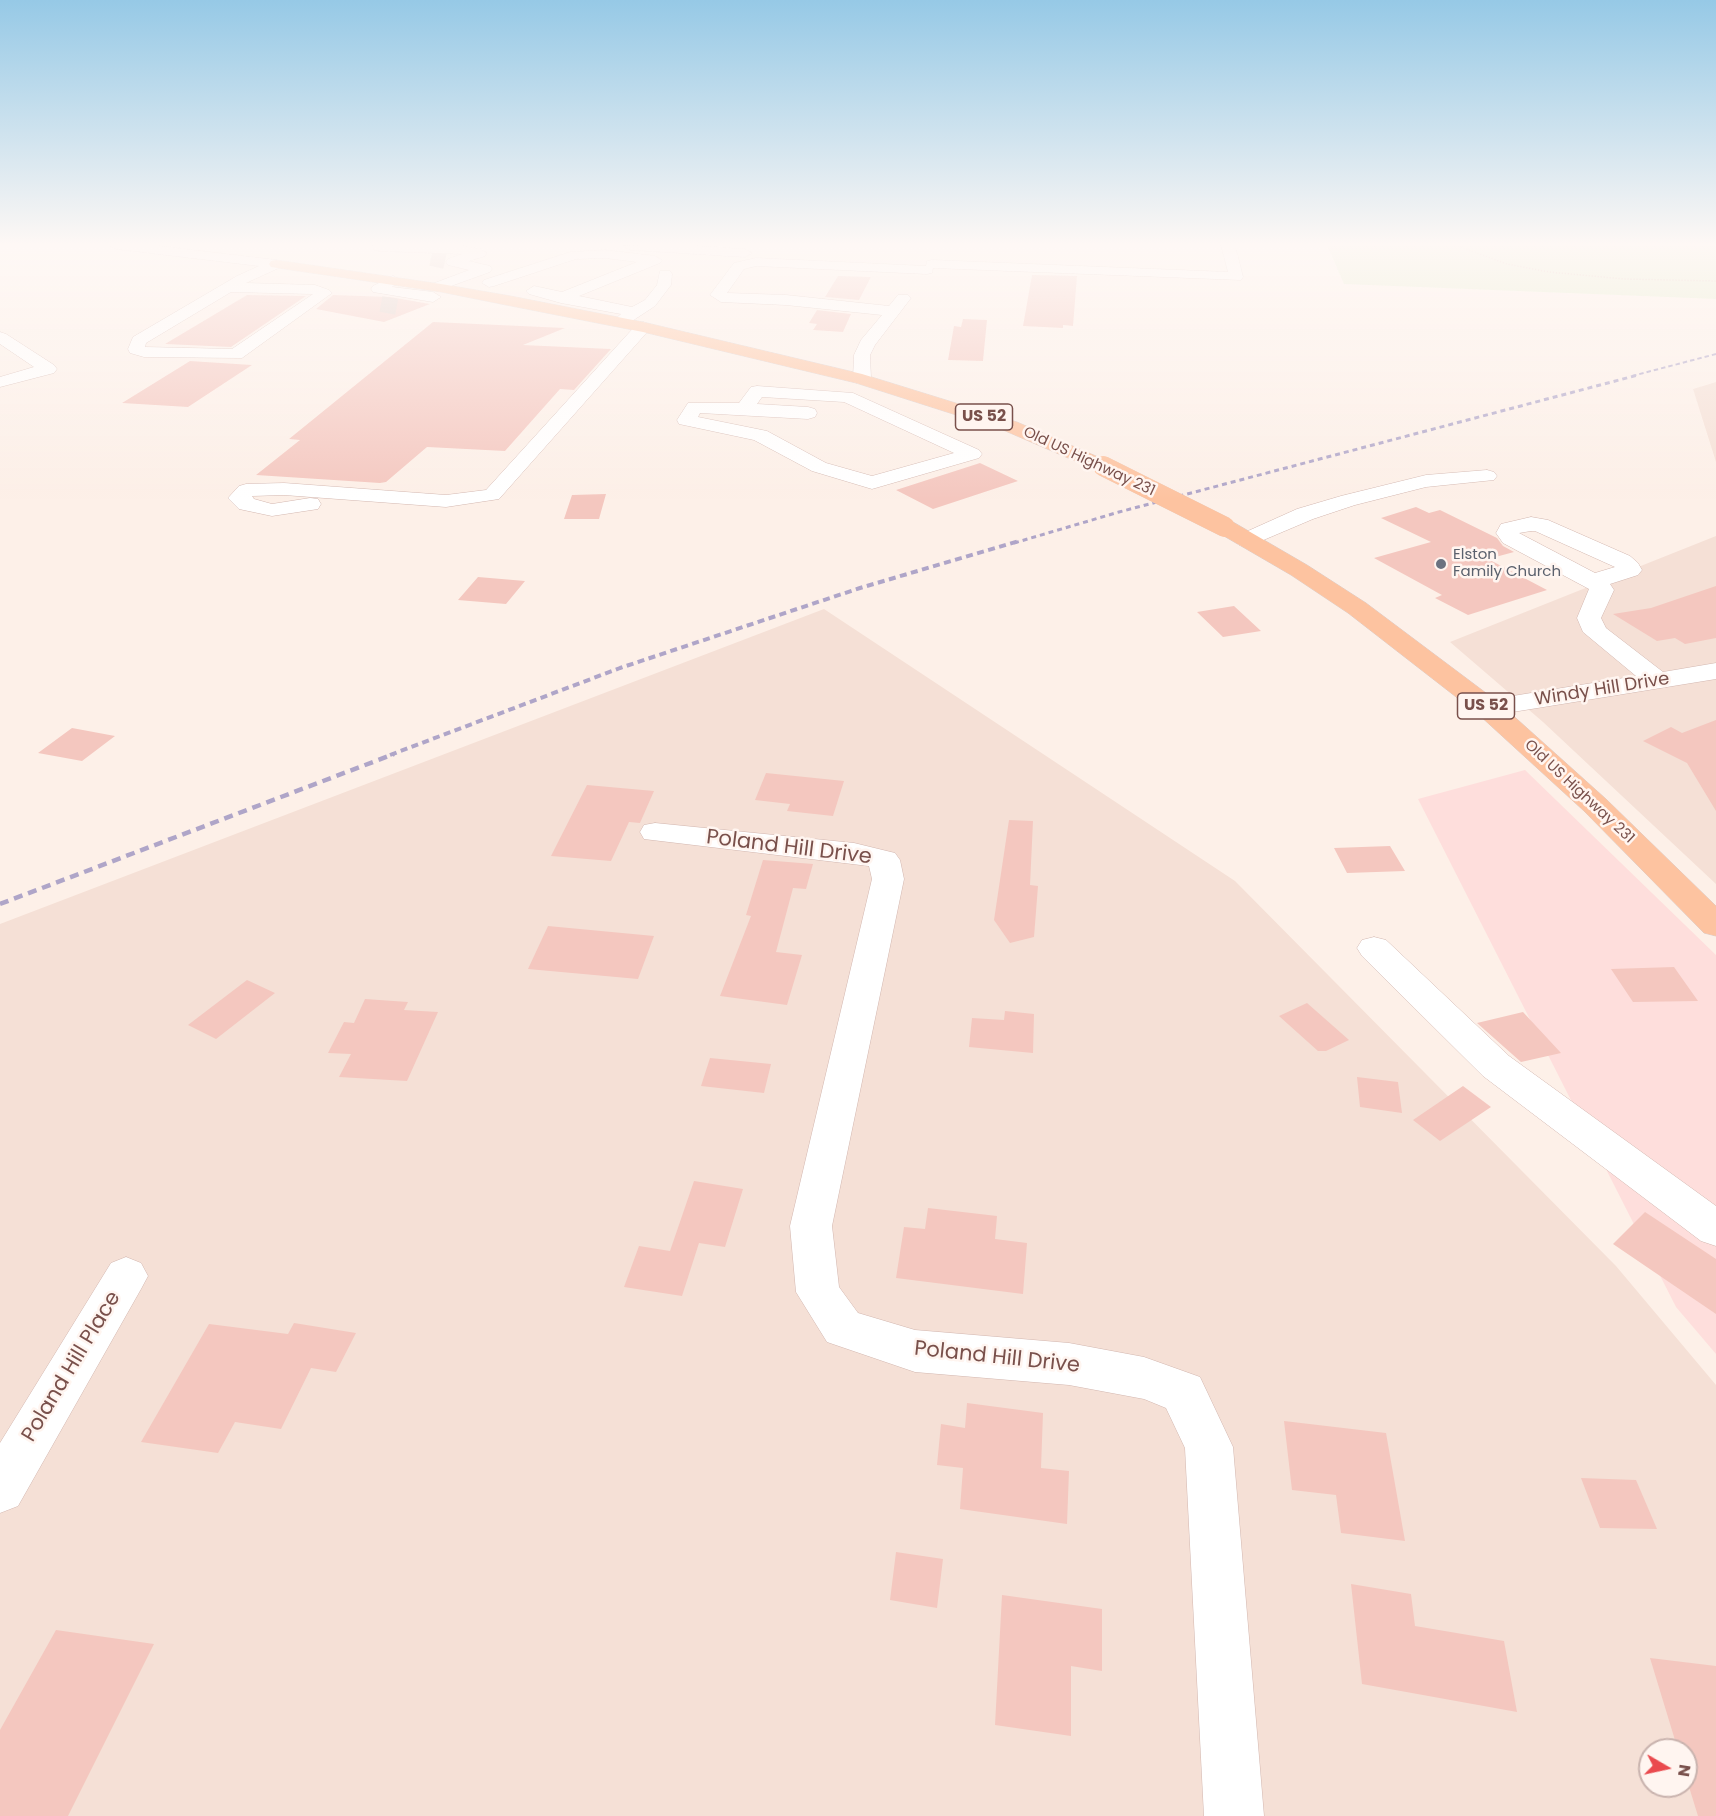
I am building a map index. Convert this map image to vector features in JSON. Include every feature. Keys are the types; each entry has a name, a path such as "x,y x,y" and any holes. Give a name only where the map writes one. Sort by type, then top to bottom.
{"main road":[{"name":"Old US Highway 231","path":"676,330 880,384 1010,426 1103,466 1236,533 1357,609 1488,708 1594,805 1716,925"}],"street":[{"path":"156,330 139,340 136,349 144,352 236,354 271,330"},
{"path":"310,504 272,510 247,504 239,498 246,490 284,489 446,501 492,495 631,330"},
{"path":"862,379 861,366 865,349 877,330"},
{"path":"0,337 48,369 0,382"},
{"path":"760,435 807,412 880,384"},
{"path":"744,410 756,391 847,397 972,454 872,483 819,467 760,435 686,420 695,407 744,410 807,412"},
{"path":"1236,533 1348,500 1426,481 1487,476"},
{"path":"1595,581 1602,590 1589,618 1595,632 1659,681"},
{"name":"Windy Hill Drive","path":"1488,708 1716,671"},
{"name":"Poland Hill Drive","path":"655,832 854,853 884,860 888,879 811,1226 818,1292 843,1328 915,1351 1068,1364 1144,1378 1184,1392 1209,1447 1234,1816"},
{"path":"1374,948 1496,1066 1716,1229"},
{"name":"Poland Hill Place","path":"0,1488 126,1276"}],"shaded area":[{"path":"1716,382 1716,462 1693,389"},
{"path":"1716,536 1716,884 1543,722 1450,642"},
{"path":"824,609 1235,881 1616,1266 1716,1385 1716,1816 0,1816 0,924"},
{"path":"1525,770 1716,955 1716,1354 1676,1307 1418,799"}],"building":[{"path":"189,330 256,330 231,347 165,344"},
{"path":"423,330 561,330 523,345 611,349 574,390 560,389 505,451 427,447 386,482 380,483 256,475 300,440 289,439"},
{"path":"813,330 844,330 843,332"},
{"path":"953,330 986,330 983,361 948,360"},
{"path":"190,361 252,365 188,407 122,403"},
{"path":"980,463 1018,481 933,509 896,490"},
{"path":"606,494 599,519 564,519 572,495"},
{"path":"1416,507 1429,513 1440,510 1497,538 1503,546 1514,552 1488,559 1547,590 1468,615 1435,598 1442,595 1374,558 1431,542 1381,518"},
{"path":"478,577 525,581 506,604 458,600"},
{"path":"1716,586 1716,638 1685,644 1675,638 1657,641 1613,614 1651,608"},
{"path":"1234,606 1261,631 1223,637 1197,612"},
{"path":"1716,720 1716,811 1687,763 1643,741 1671,727 1682,733"},
{"path":"72,728 115,736 82,761 38,753"},
{"path":"766,773 844,781 833,816 787,811 790,804 755,800"},
{"path":"587,785 654,791 640,823 629,822 611,861 551,856"},
{"path":"1009,820 1033,821 1030,885 1038,886 1034,937 1010,943 994,920"},
{"path":"1390,846 1405,871 1347,873 1334,848"},
{"path":"763,860 813,864 806,889 793,888 776,952 802,955 787,1005 720,996 751,916 746,915"},
{"path":"548,926 654,936 638,979 528,969"},
{"path":"1674,967 1698,1001 1633,1002 1611,969"},
{"path":"247,980 275,993 216,1039 188,1025"},
{"path":"365,999 408,1002 404,1010 438,1012 407,1081 339,1077 351,1054 328,1053 344,1022 354,1023"},
{"path":"1307,1003 1349,1040 1326,1051 1318,1051 1279,1016"},
{"path":"1005,1011 1034,1014 1033,1053 969,1047 972,1018 1004,1020"},
{"path":"1523,1012 1561,1053 1521,1062 1477,1023"},
{"path":"710,1058 771,1064 764,1093 701,1086"},
{"path":"1357,1077 1398,1082 1402,1113 1360,1107"},
{"path":"1463,1086 1491,1107 1440,1141 1413,1120"},
{"path":"694,1181 743,1189 725,1247 699,1243 682,1296 624,1287 639,1246 670,1251"},
{"path":"928,1208 997,1216 995,1239 1027,1243 1023,1294 896,1278 904,1227 925,1229"},
{"path":"1645,1212 1716,1259 1716,1314 1613,1244"},
{"path":"294,1323 356,1333 336,1372 311,1368 281,1429 235,1422 218,1453 141,1442 209,1324 288,1334"},
{"path":"967,1403 1043,1413 1041,1468 1069,1471 1067,1524 960,1509 963,1468 937,1465 941,1424 965,1428"},
{"path":"1284,1421 1386,1433 1405,1541 1341,1533 1336,1495 1292,1490"},
{"path":"1581,1478 1636,1480 1657,1529 1600,1528"},
{"path":"896,1552 943,1559 937,1608 890,1600"},
{"path":"1351,1584 1411,1594 1415,1626 1504,1641 1517,1712 1362,1684"},
{"path":"1002,1595 1102,1609 1102,1671 1071,1666 1071,1736 995,1725"},
{"path":"56,1630 154,1644 68,1816 0,1816 0,1730"},
{"path":"1650,1658 1716,1666 1716,1816 1698,1816 1692,1798 1698,1798 1698,1738 1674,1738"}],"railway":[{"path":"1632,376 1716,354"},
{"path":"1014,543 1119,512 1638,375"},
{"path":"390,755 620,668 860,588 1019,541"},
{"path":"0,904 394,754"}],"place":[{"name":"Elston Family Church","path":"1441,564"}]}
